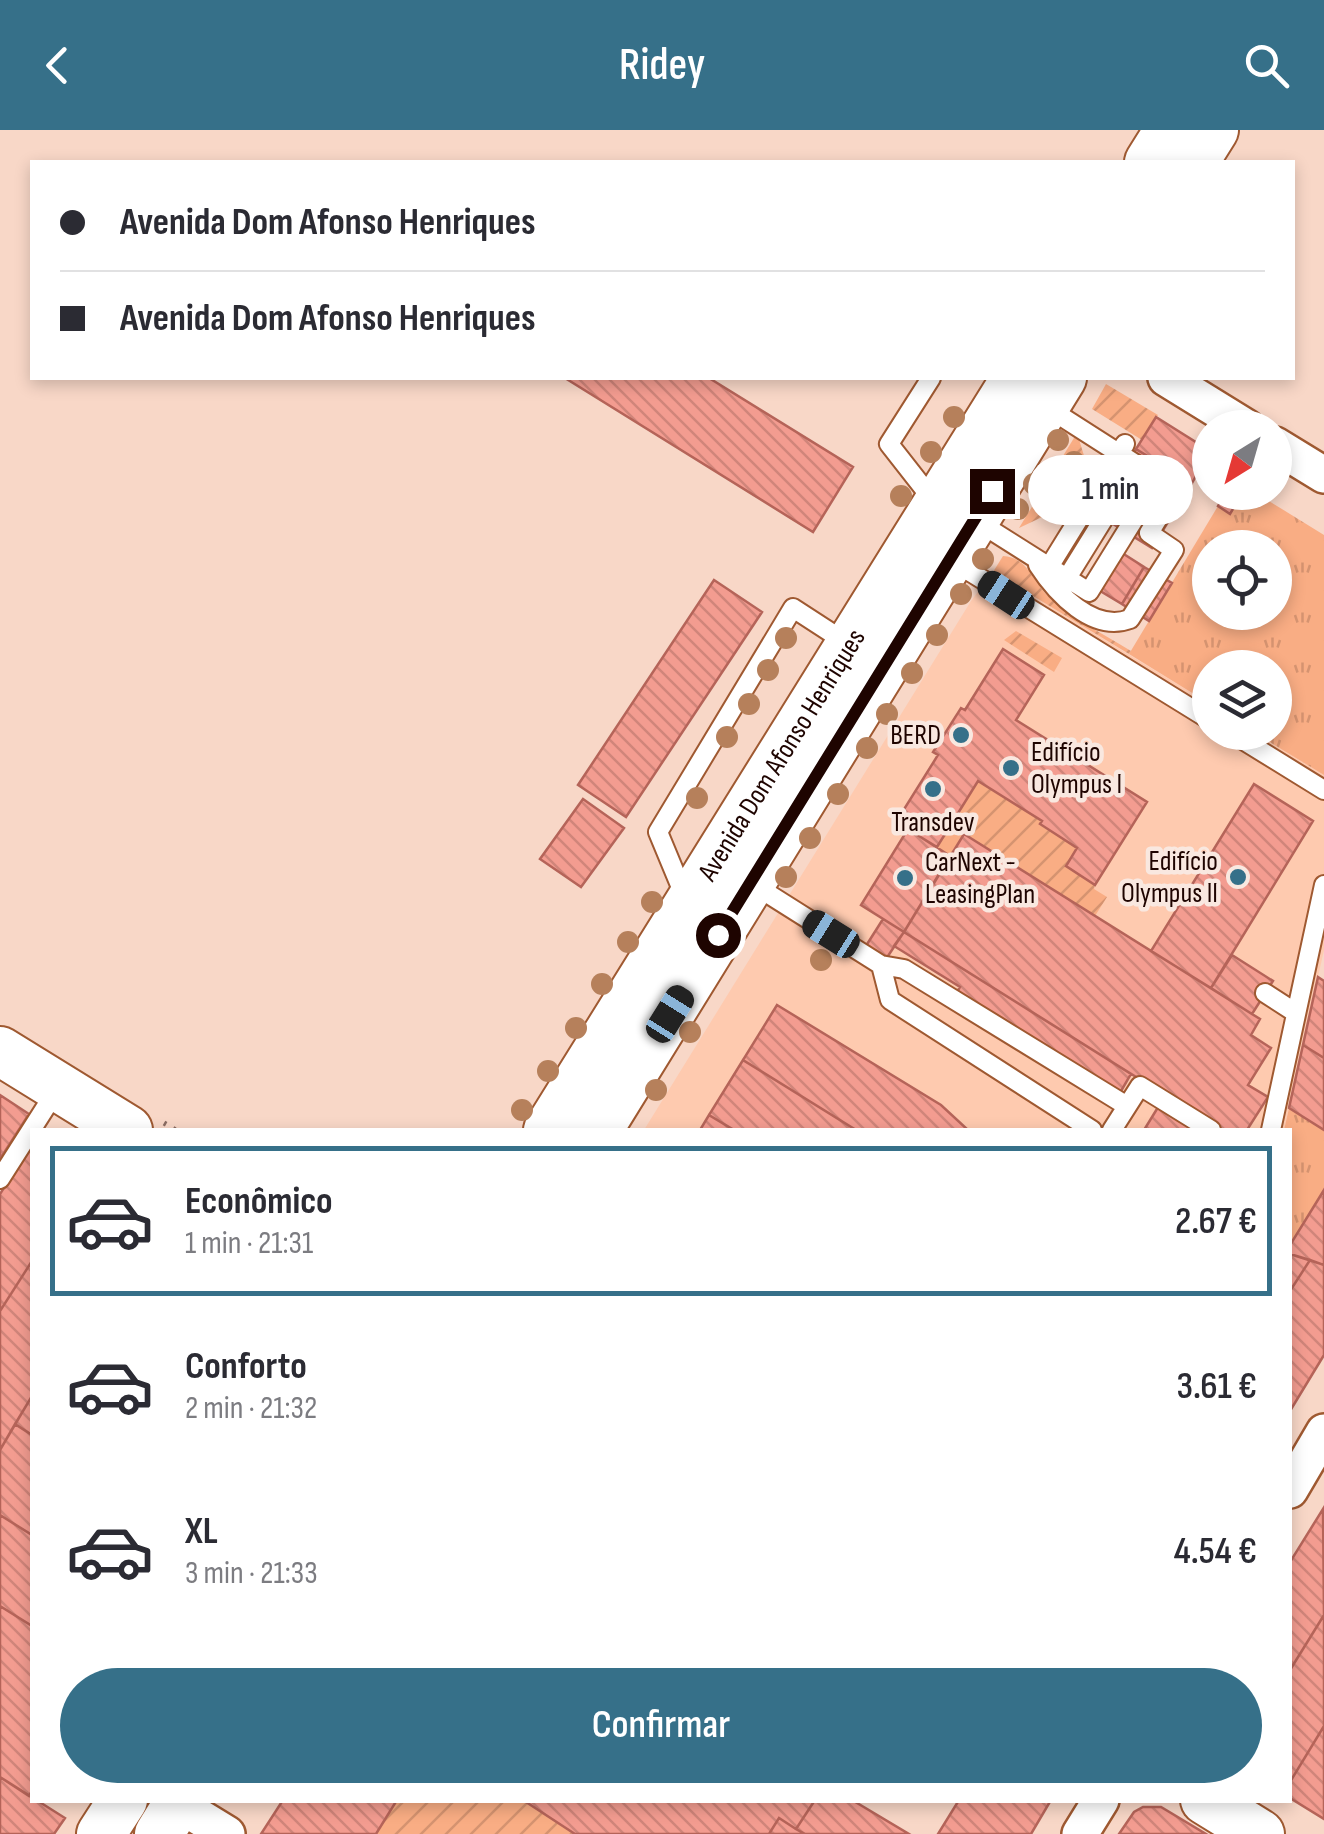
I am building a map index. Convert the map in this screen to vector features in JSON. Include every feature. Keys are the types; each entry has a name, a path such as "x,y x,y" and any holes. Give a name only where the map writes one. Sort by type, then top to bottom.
{"main road":[{"path":"1150,160 1168,130"},
{"path":"1195,160 1214,130"},
{"name":"Avenida Dom Afonso Henriques","path":"549,1128 850,645 956,512 1041,387"},
{"name":"Avenida Dom Afonso Henriques","path":"599,1128 950,560 956,512"},
{"path":"0,1052 125,1128"},
{"path":"101,1834 121,1803"},
{"path":"1210,1803 1260,1834"}],"street":[{"path":"1169,380 1218,410"},
{"path":"1292,455 1324,475"},
{"path":"1292,1487 1324,1432"},
{"path":"1080,1834 1099,1803"},
{"path":"172,1813 227,1834"}],"lane":[{"path":"930,380 889,444 956,512 1088,592 1159,478"},
{"path":"1032,556 1051,585 1104,622 1120,623 1130,619 1174,550 1149,534 1176,489 1092,436 1041,387"},
{"path":"1049,567 1119,453"},
{"path":"1067,578 1137,465"},
{"path":"950,560 1192,709"},
{"path":"688,904 658,832 793,608 850,645"},
{"path":"1259,750 1324,790"},
{"path":"750,883 881,965 904,969 1127,1106"},
{"path":"1271,1128 1324,884"},
{"path":"881,965 890,1000 1089,1128"},
{"path":"1265,993 1296,1013"},
{"path":"1113,1128 1140,1086 1208,1128"},
{"path":"32,1128 58,1087"},
{"path":"0,1179 30,1131"}],"shaded area":[{"path":"993,572 1192,693 1192,750 1283,750 1324,775 1324,950 1284,1128 645,1128 971,601"}],"green space":[{"path":"1106,384 1158,415 1142,440 1092,409"},
{"path":"1077,433 1086,462 1055,511 1019,528"},
{"path":"1216,510 1230,514 1232,510 1284,510 1324,535 1324,775 1283,750 1292,750 1292,650 1192,650 1192,693 1129,654 1192,549 1192,630 1292,630 1292,530 1204,530"},
{"path":"1003,556 1019,561 1058,605 1131,651 1129,654 993,572"},
{"path":"1016,631 1062,658 1054,672 1004,640"},
{"path":"978,781 1077,848 1066,866 1107,897 1095,916 963,835 950,856 937,847"},
{"path":"1289,1108 1324,1130 1324,1190 1292,1242 1292,1128 1284,1128"},
{"path":"395,1803 528,1803 575,1834 376,1834"}],"building":[{"path":"568,380 712,380 853,467 813,532"},
{"path":"1156,417 1192,440 1192,483 1136,449"},
{"path":"1136,449 1192,483 1152,548 1071,498 1094,461 1119,477"},
{"path":"1119,551 1144,567 1122,604 1097,589"},
{"path":"1144,567 1172,583 1149,621 1122,604"},
{"path":"714,580 762,612 626,817 578,785"},
{"name":"Edifício Olympus I","path":"1003,649 1044,675 1016,720 1147,802 1095,885 1066,866 1077,848 978,781 937,847 896,822 938,755 933,752"},
{"name":"Edifício Olympus II","path":"1254,784 1313,821 1211,988 1151,951"},
{"path":"583,799 624,828 581,887 540,859"},
{"path":"908,829 950,856 904,932 861,905"},
{"path":"964,834 1260,1019 1251,1035 1271,1048 1248,1085 1268,1097 1248,1128 1218,1128 904,932"},
{"path":"883,919 904,932 884,962 864,949"},
{"path":"904,932 1131,1074 1117,1098 950,1004 960,987 894,946"},
{"path":"1232,955 1273,981 1252,1014 1211,988"},
{"path":"1318,977 1324,981 1324,1058 1303,1045"},
{"path":"777,1005 941,1105 966,1128 853,1128 743,1060"},
{"path":"1303,1045 1324,1058 1324,1130 1289,1108"},
{"path":"743,1060 853,1128 731,1128 709,1115"},
{"path":"0,1095 29,1114 0,1159"},
{"path":"1160,1104 1200,1128 1145,1128"},
{"path":"709,1115 731,1128 701,1128"},
{"path":"30,1146 30,1264 0,1311 0,1194"},
{"path":"1324,1190 1324,1265 1292,1255 1292,1242"},
{"path":"1292,1255 1310,1260 1292,1288"},
{"path":"1310,1260 1324,1265 1324,1355 1292,1408 1292,1288"},
{"path":"30,1264 30,1399 0,1450 0,1311"},
{"path":"30,1399 30,1434 15,1424"},
{"path":"15,1424 30,1434 30,1534 0,1515 0,1450"},
{"path":"1323,1509 1324,1615 1292,1667 1292,1559"},
{"path":"0,1515 30,1534 30,1625 0,1606"},
{"path":"0,1606 30,1625 29,1796 0,1777"},
{"path":"1324,1615 1324,1726 1292,1779 1292,1667"},
{"path":"1324,1726 1324,1819 1292,1799 1292,1779"},
{"path":"0,1777 30,1796 30,1803 41,1803 65,1818 54,1834 0,1834"},
{"path":"281,1803 395,1803 376,1834 261,1834"},
{"path":"528,1803 813,1803 796,1829 779,1818 769,1834 575,1834"},
{"path":"813,1803 857,1803 909,1834 805,1834 796,1829"},
{"path":"957,1803 1049,1803 1031,1834 938,1834"},
{"path":"1143,1807 1161,1807 1206,1834 1119,1834 1134,1812"},
{"path":"779,1818 796,1829 805,1834 769,1834"}],"place":[{"name":"BERD","path":"961,735"},
{"name":"Edifício Olympus I","path":"1011,768"},
{"name":"Transdev","path":"933,789"},
{"name":"Edifício Olympus II","path":"1238,877"},
{"name":"CarNext - LeasingPlan","path":"905,878"}],"route":[{"path":"718,935 992,491"}]}
